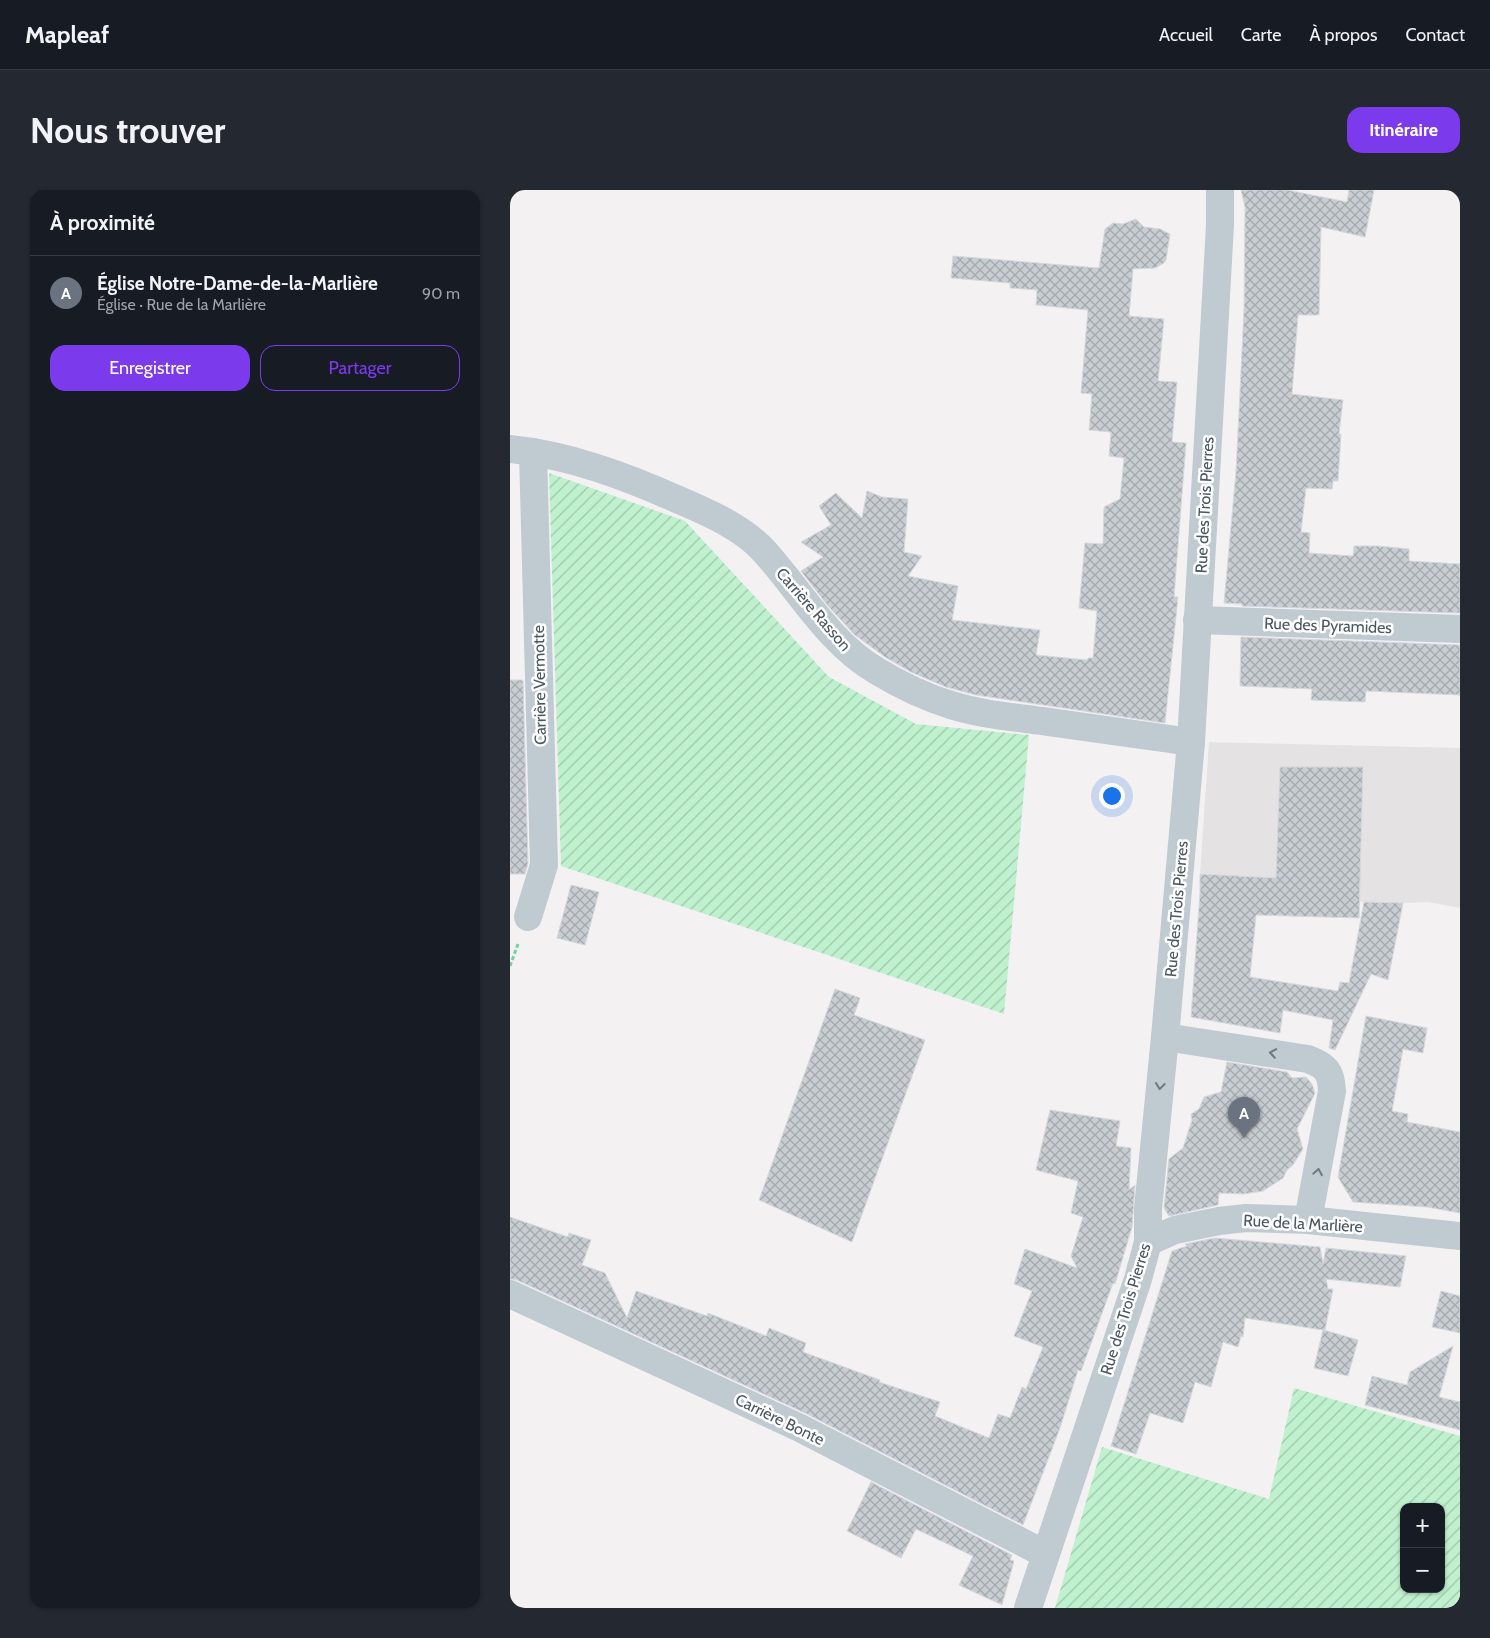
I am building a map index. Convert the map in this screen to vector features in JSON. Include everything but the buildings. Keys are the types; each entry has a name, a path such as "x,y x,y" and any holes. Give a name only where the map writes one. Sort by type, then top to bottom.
{"street":[{"name":"Rue des Trois Pierres","path":"1028,1608 1138,1279 1148,1242 1148,1209 1191,742 1220,235 1220,190"},
{"name":"Carrière Rasson","path":"522,450 591,466 657,490 704,511 746,534 764,551 844,648 876,671 913,691 952,706 1008,716 1191,742"},
{"name":"Carrière Vermotte","path":"522,450 544,865 528,917"},
{"name":"Rue des Pyramides","path":"1197,620 1460,629"},
{"path":"1165,1037 1308,1059 1322,1064 1332,1080 1332,1091 1308,1220"},
{"name":"Rue de la Marlière","path":"1148,1242 1175,1230 1219,1221 1246,1218 1308,1220 1460,1236"},
{"name":"Carrière Bonte","path":"510,1294 791,1424 1045,1554"}],"shaded area":[{"path":"1209,742 1460,748 1460,908 1428,902 1262,899 1200,894"}],"green space":[{"path":"549,473 685,521 829,677 916,724 1029,735 1004,1014 561,866"},
{"path":"1294,1388 1460,1436 1460,1608 1055,1608 1102,1447 1269,1499"}],"place":[{"name":"Église Notre-Dame-de-la-Marlière","path":"1244,1138"}]}
